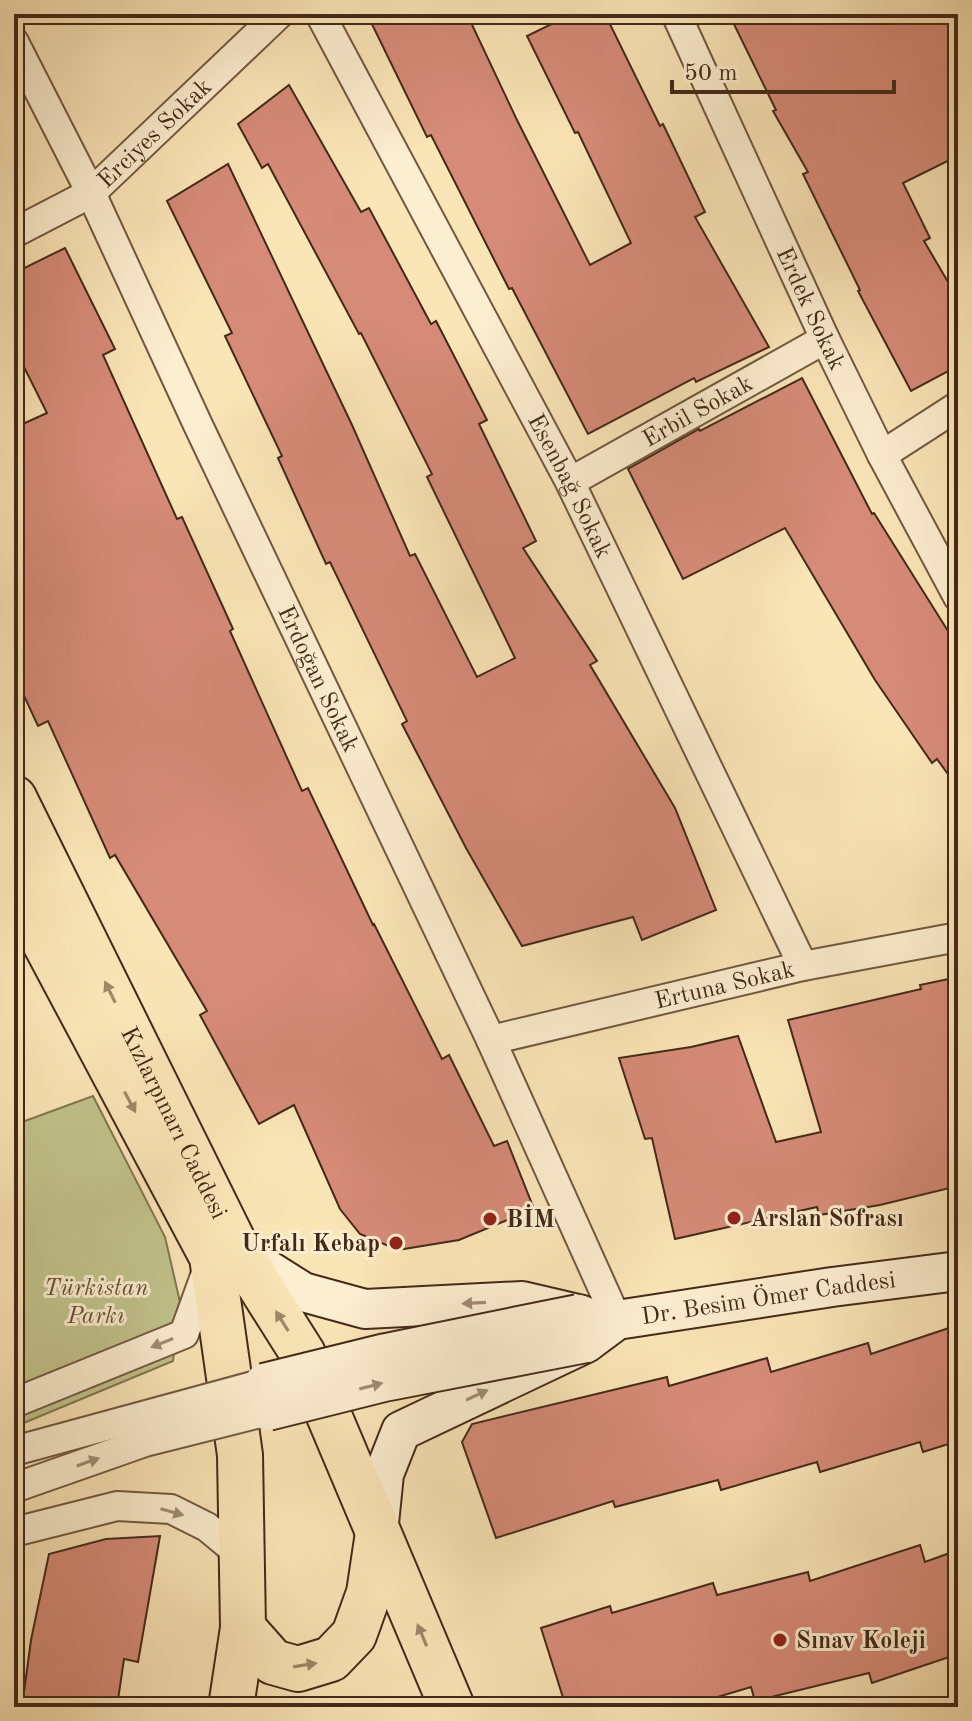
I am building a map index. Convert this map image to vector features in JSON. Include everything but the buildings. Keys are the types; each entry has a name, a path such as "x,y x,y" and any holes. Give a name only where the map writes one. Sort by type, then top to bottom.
{"main road":[{"name":"Kızlarpınarı Caddesi","path":"14,798 225,1254 240,1455 243,1628 231,1707"},
{"name":"Kızlarpınarı Caddesi","path":"14,885 225,1254 303,1354 452,1707"},
{"path":"225,1254 303,1292 365,1309 522,1301 582,1329"},
{"name":"Dr. Besim Ömer Caddesi","path":"582,1329 617,1320 958,1271"},
{"path":"266,1397 384,1382 582,1329"},
{"path":"243,1628 273,1662 298,1669 331,1659 354,1635 369,1593 384,1474 401,1431 582,1329"}],"street":[{"name":"Erciyes Sokak","path":"14,233 91,193 279,14"},
{"name":"Esenbağ Sokak","path":"320,14 570,482 803,966"},
{"name":"Erdek Sokak","path":"676,14 825,339 882,455 958,597"},
{"name":"Erdoğan Sokak","path":"14,42 91,193 491,1040 617,1320"},
{"name":"Erbil Sokak","path":"570,482 825,339"},
{"path":"882,455 958,406"},
{"name":"Ertuna Sokak","path":"491,1040 803,966 958,937"},
{"path":"14,1403 184,1334 225,1254"},
{"path":"14,1451 266,1397"},
{"path":"14,1488 266,1397"},
{"path":"14,1532 117,1506 171,1509 207,1527 242,1556"}],"green space":[{"name":"Türkistan Parkı","path":"93,1096 165,1237 180,1302 173,1361 14,1427 14,1125"}],"place":[{"name":"Arslan Sofrası","path":"734,1218"},
{"name":"BİM","path":"490,1219"},
{"name":"Urfalı Kebap","path":"396,1243"},
{"name":"Sınav Koleji","path":"780,1640"}]}
